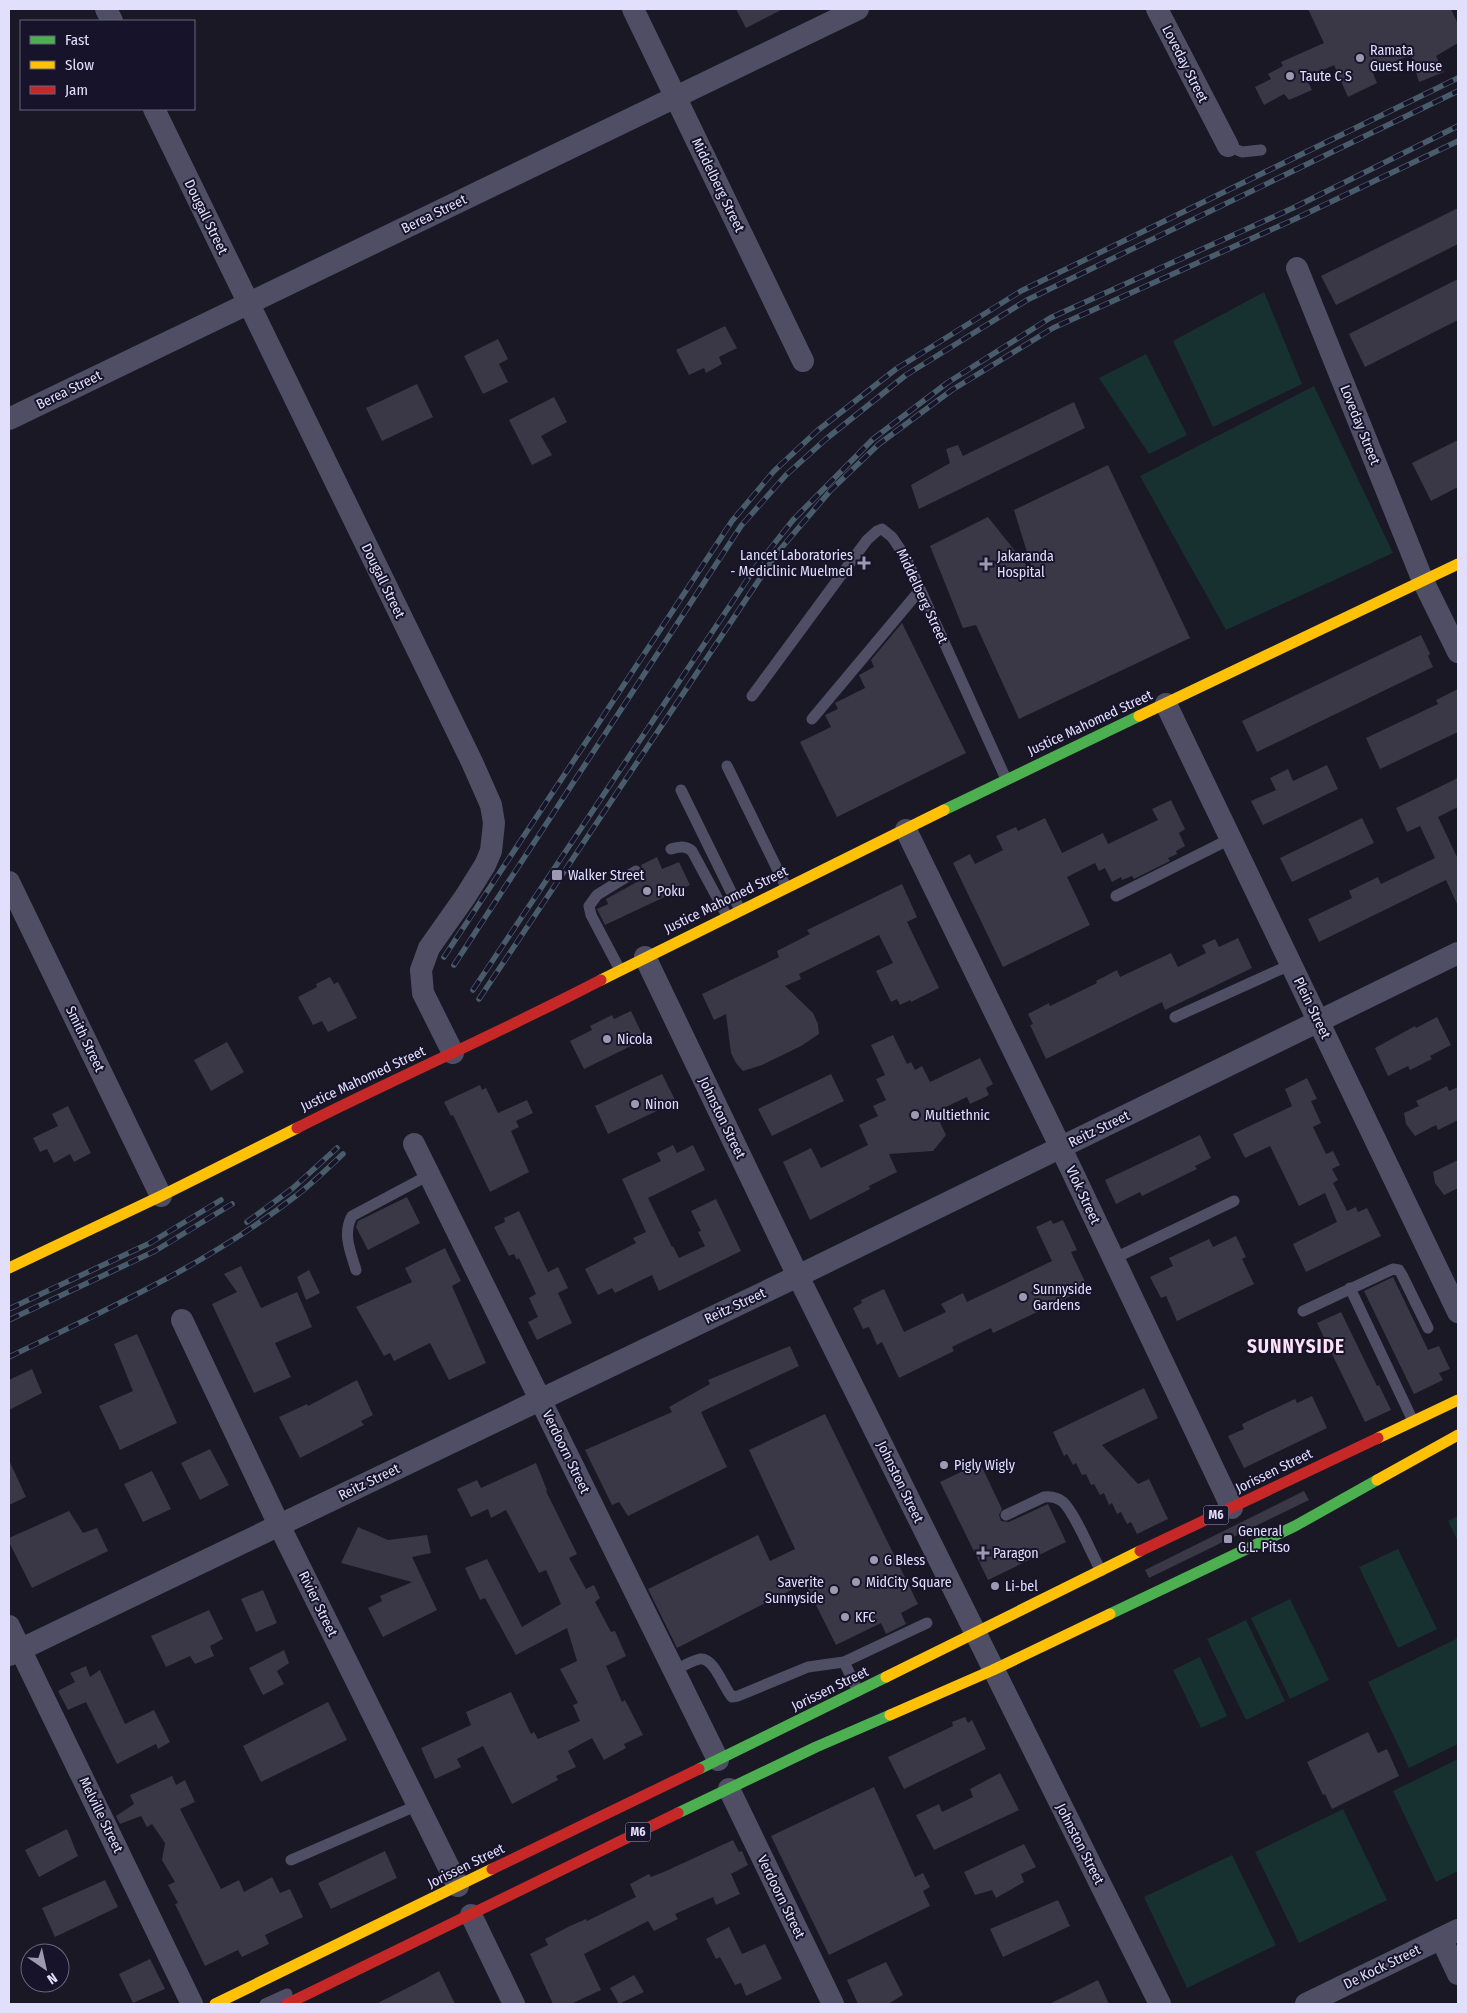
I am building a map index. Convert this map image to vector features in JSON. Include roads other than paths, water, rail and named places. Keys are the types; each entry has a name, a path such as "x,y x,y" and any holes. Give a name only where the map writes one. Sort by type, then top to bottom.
{"main road":[{"name":"Justice Mahomed Street","path":"9,1268 161,1196 367,1092 540,1012 727,916 906,830 1006,779 1458,564"},
{"name":"Jorissen Street","path":"215,2004 458,1886 725,1772 816,1747 985,1653 1102,1579 1232,1508 1458,1400"},
{"name":"Jorissen Street","path":"287,2004 653,1824 789,1725 985,1653 1117,1610 1311,1518 1458,1435"},
{"path":"1101,1606 1117,1610"},
{"path":"789,1725 806,1730"}],"street":[{"name":"Middelberg Street","path":"633,9 803,361"},
{"name":"Berea Street","path":"9,419 858,9"},
{"name":"Loveday Street","path":"1157,9 1228,146"},
{"name":"Dougall Street","path":"154,110 472,762 491,805 494,834 490,856 465,897 429,948 421,970 423,993 453,1053"},
{"name":"Loveday Street","path":"1297,268 1423,581 1458,652"},
{"name":"Plein Street","path":"1166,704 1458,1312"},
{"name":"Vlok Street","path":"906,830 1061,1148 1232,1508"},
{"name":"Smith Street","path":"9,882 161,1196"},
{"name":"Reitz Street","path":"14,1652 798,1276 1458,954"},
{"name":"Johnston Street","path":"645,957 798,1276 1160,2004"},
{"name":"Verdoorn Street","path":"414,1144 725,1772 833,2004"},
{"name":"Rivier Street","path":"182,1320 279,1525 458,1886"},
{"name":"Melville Street","path":"9,1626 14,1652 192,2004"},
{"path":"471,1915 514,2004"},
{"path":"1450,1934 1458,1974"},
{"name":"De Kock Street","path":"1306,2004 1450,1934"}],"lane":[{"path":"1228,146 1242,152 1261,150"},
{"name":"Middelberg Street","path":"752,696 868,540 876,531 885,530 900,546 1006,779"},
{"path":"812,720 920,590"},
{"path":"727,766 786,887"},
{"path":"681,790 740,910"},
{"path":"1116,896 1230,839"},
{"path":"670,849 682,846 688,847 692,851 727,916"},
{"path":"620,970 589,906 597,895 636,871"},
{"path":"1175,1018 1290,965"},
{"path":"356,1270 347,1238 347,1228 352,1216 429,1175"},
{"path":"1114,1259 1234,1202"},
{"path":"1303,1311 1393,1268 1399,1270 1428,1328"},
{"path":"1350,1288 1413,1421"},
{"name":"Jorissen Street","path":"1117,1610 1303,1514 1386,1462 1458,1422"},
{"name":"Jorissen Street","path":"1159,1555 1293,1488 1372,1454"},
{"path":"1006,1515 1044,1497 1050,1496 1060,1500 1070,1511 1102,1579"},
{"name":"Jorissen Street","path":"262,2000 719,1785 985,1653 1074,1597"},
{"path":"674,1670 700,1659 708,1660 732,1697 738,1696 808,1667 844,1662 927,1623"},
{"name":"Jorissen Street","path":"865,1698 985,1653"},
{"path":"844,1662 865,1698"},
{"name":"Jorissen Street","path":"676,1793 725,1772"},
{"path":"291,1860 418,1805"},
{"name":"Jorissen Street","path":"262,2000 286,1983"}],"railway":[{"path":"444,957 732,521 774,471 817,431 896,369 1021,291 1458,78"},
{"path":"454,965 741,526 786,475 826,439 906,375 1027,300 1458,91"},
{"path":"473,990 755,568 793,520 873,439 947,383 1050,318 1293,208 1458,126"},
{"path":"479,999 777,553 831,490 879,444 952,390 1053,328 1295,219 1458,141"},
{"path":"247,1222 293,1188 337,1148"},
{"path":"9,1357 158,1284 229,1242 264,1220 297,1195 343,1154"},
{"path":"9,1309 150,1243 221,1200"},
{"path":"9,1320 155,1251 232,1204"}],"place":[{"name":"Ramata Guest House","path":"1360,58"},
{"name":"Taute C S","path":"1290,76"},
{"name":"Lancet Laboratories - Mediclinic Muelmed","path":"864,563"},
{"name":"Jakaranda Hospital","path":"986,564"},
{"name":"Walker Street","path":"557,875"},
{"name":"Poku","path":"647,891"},
{"name":"Nicola","path":"607,1039"},
{"name":"Ninon","path":"635,1104"},
{"name":"Multiethnic","path":"915,1115"},
{"name":"Sunnyside Gardens","path":"1023,1297"},
{"name":"Pigly Wigly","path":"944,1465"},
{"name":"General G.L. Pitso","path":"1228,1539"},
{"name":"Paragon","path":"983,1553"},
{"name":"G Bless","path":"874,1560"},
{"name":"MidCity Square","path":"856,1582"},
{"name":"Li-bel","path":"995,1586"},
{"name":"Saverite Sunnyside","path":"834,1590"},
{"name":"KFC","path":"845,1617"}],"district":[{"name":"SUNNYSIDE","path":"1296,1346"}]}
